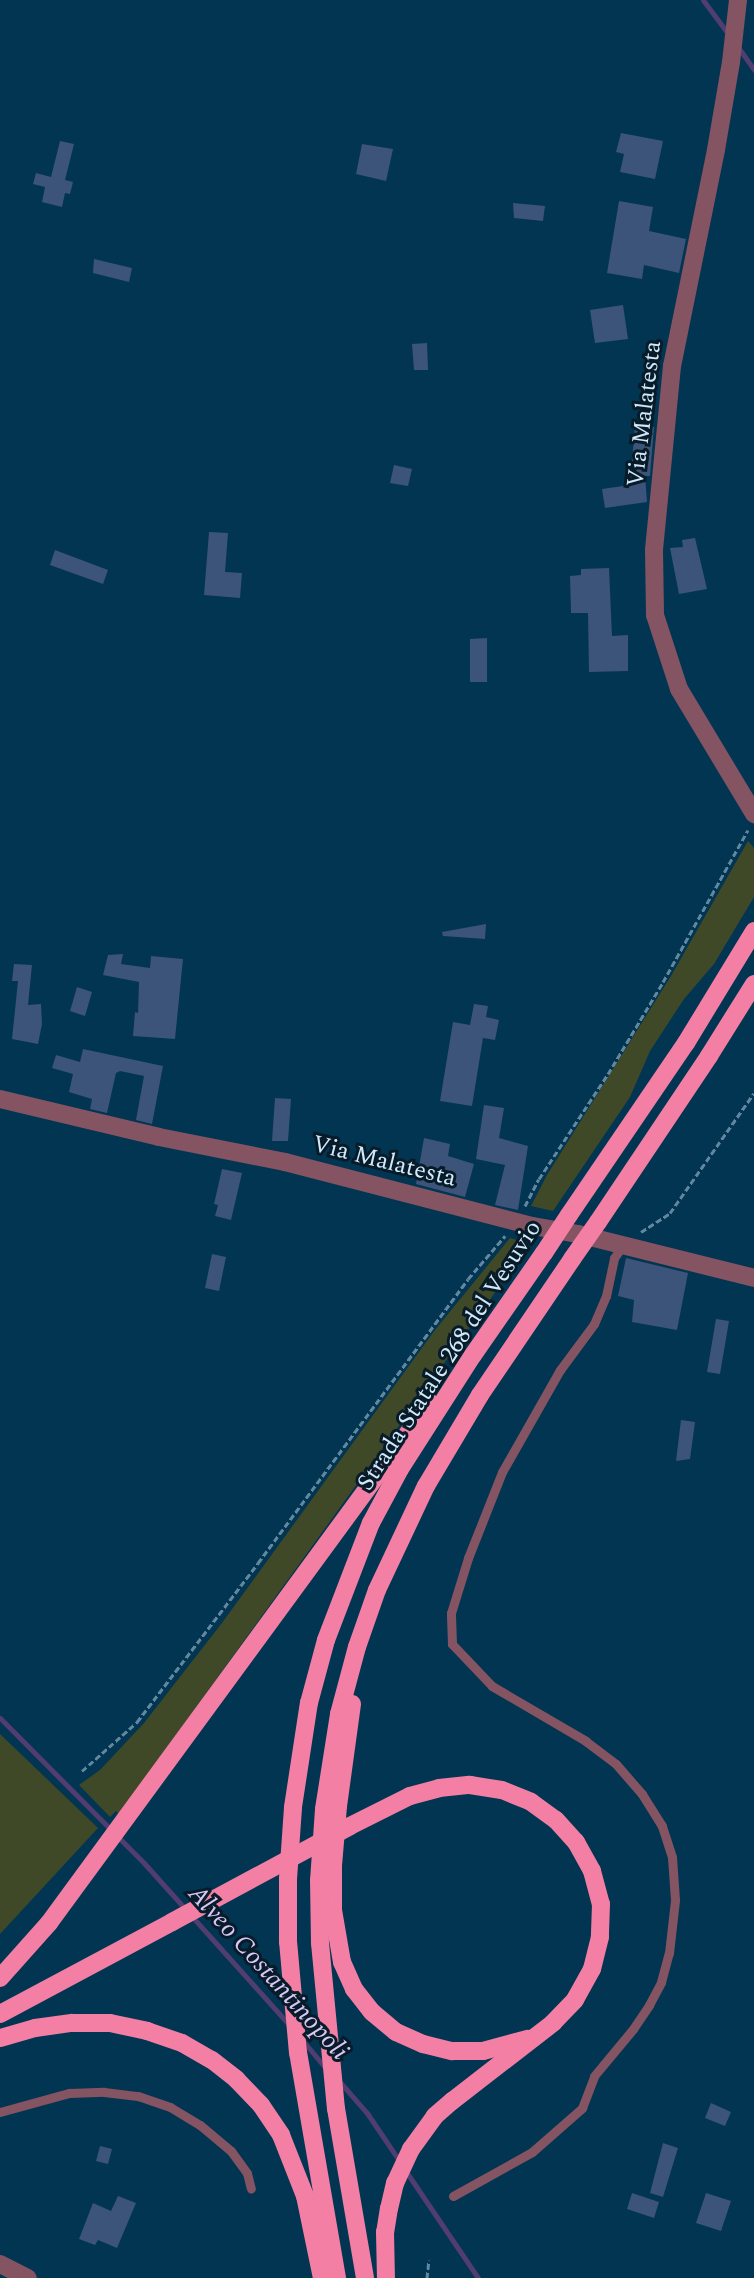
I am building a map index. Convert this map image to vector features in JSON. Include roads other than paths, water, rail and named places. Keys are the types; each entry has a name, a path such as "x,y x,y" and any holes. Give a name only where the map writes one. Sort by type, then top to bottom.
{"highway":[{"name":"Strada Statale 268 del Vesuvio","path":"337,2278 298,2053 292,1995 288,1879 293,1808 309,1703 326,1640 371,1523 400,1469 473,1355 686,1043 754,931"},
{"name":"Strada Statale 268 del Vesuvio","path":"365,2278 336,2109 328,2041 320,1943 319,1881 324,1809 339,1714 357,1647 377,1590 426,1486 480,1395 710,1056 754,984"},
{"path":"0,1978 49,1923 402,1439 473,1355"},
{"path":"357,1647 333,1866 333,1910 342,1962 354,1989 372,2012 396,2032 423,2044 452,2051 483,2050 535,2037"},
{"path":"0,2014 410,1796 439,1788 470,1785 502,1790 531,1802 556,1820 576,1842 592,1871 601,1904 600,1937 592,1969 575,2000 553,2024 452,2101 435,2116 411,2149 395,2183 385,2232 386,2278"},
{"path":"0,2038 35,2028 72,2023 110,2024 147,2031 182,2043 212,2060 236,2079 261,2105 281,2135 305,2196 322,2278"}],"street":[{"name":"Via Malatesta","path":"738,0 731,62 716,150 671,377 655,539 655,615 684,698 754,814"},
{"name":"Via Malatesta","path":"0,1099 159,1137 285,1162 518,1222 623,1245 754,1278"},
{"path":"0,2264 28,2278"}],"lane":[{"path":"453,2196 532,2152 582,2108 594,2076 633,2029 661,1982 669,1953 675,1900 672,1857 662,1826 642,1794 616,1764 586,1742 492,1686 452,1644 451,1613 454,1602 468,1558 502,1472 560,1370 594,1324 606,1296 614,1258 623,1245"},
{"path":"0,2112 69,2093 104,2092 138,2096 170,2107 200,2125 231,2151 247,2173 251,2189"}],"waterway":[{"path":"703,0 729,35"},
{"path":"738,47 754,70"},
{"name":"Alveo Costantinopoli","path":"0,1718 144,1863 291,2027"},
{"name":"Alveo Costantinopoli","path":"303,2041 326,2068"},
{"name":"Alveo Costantinopoli","path":"339,2081 367,2113 400,2162"},
{"name":"Alveo Costantinopoli","path":"405,2170 478,2278"}]}
